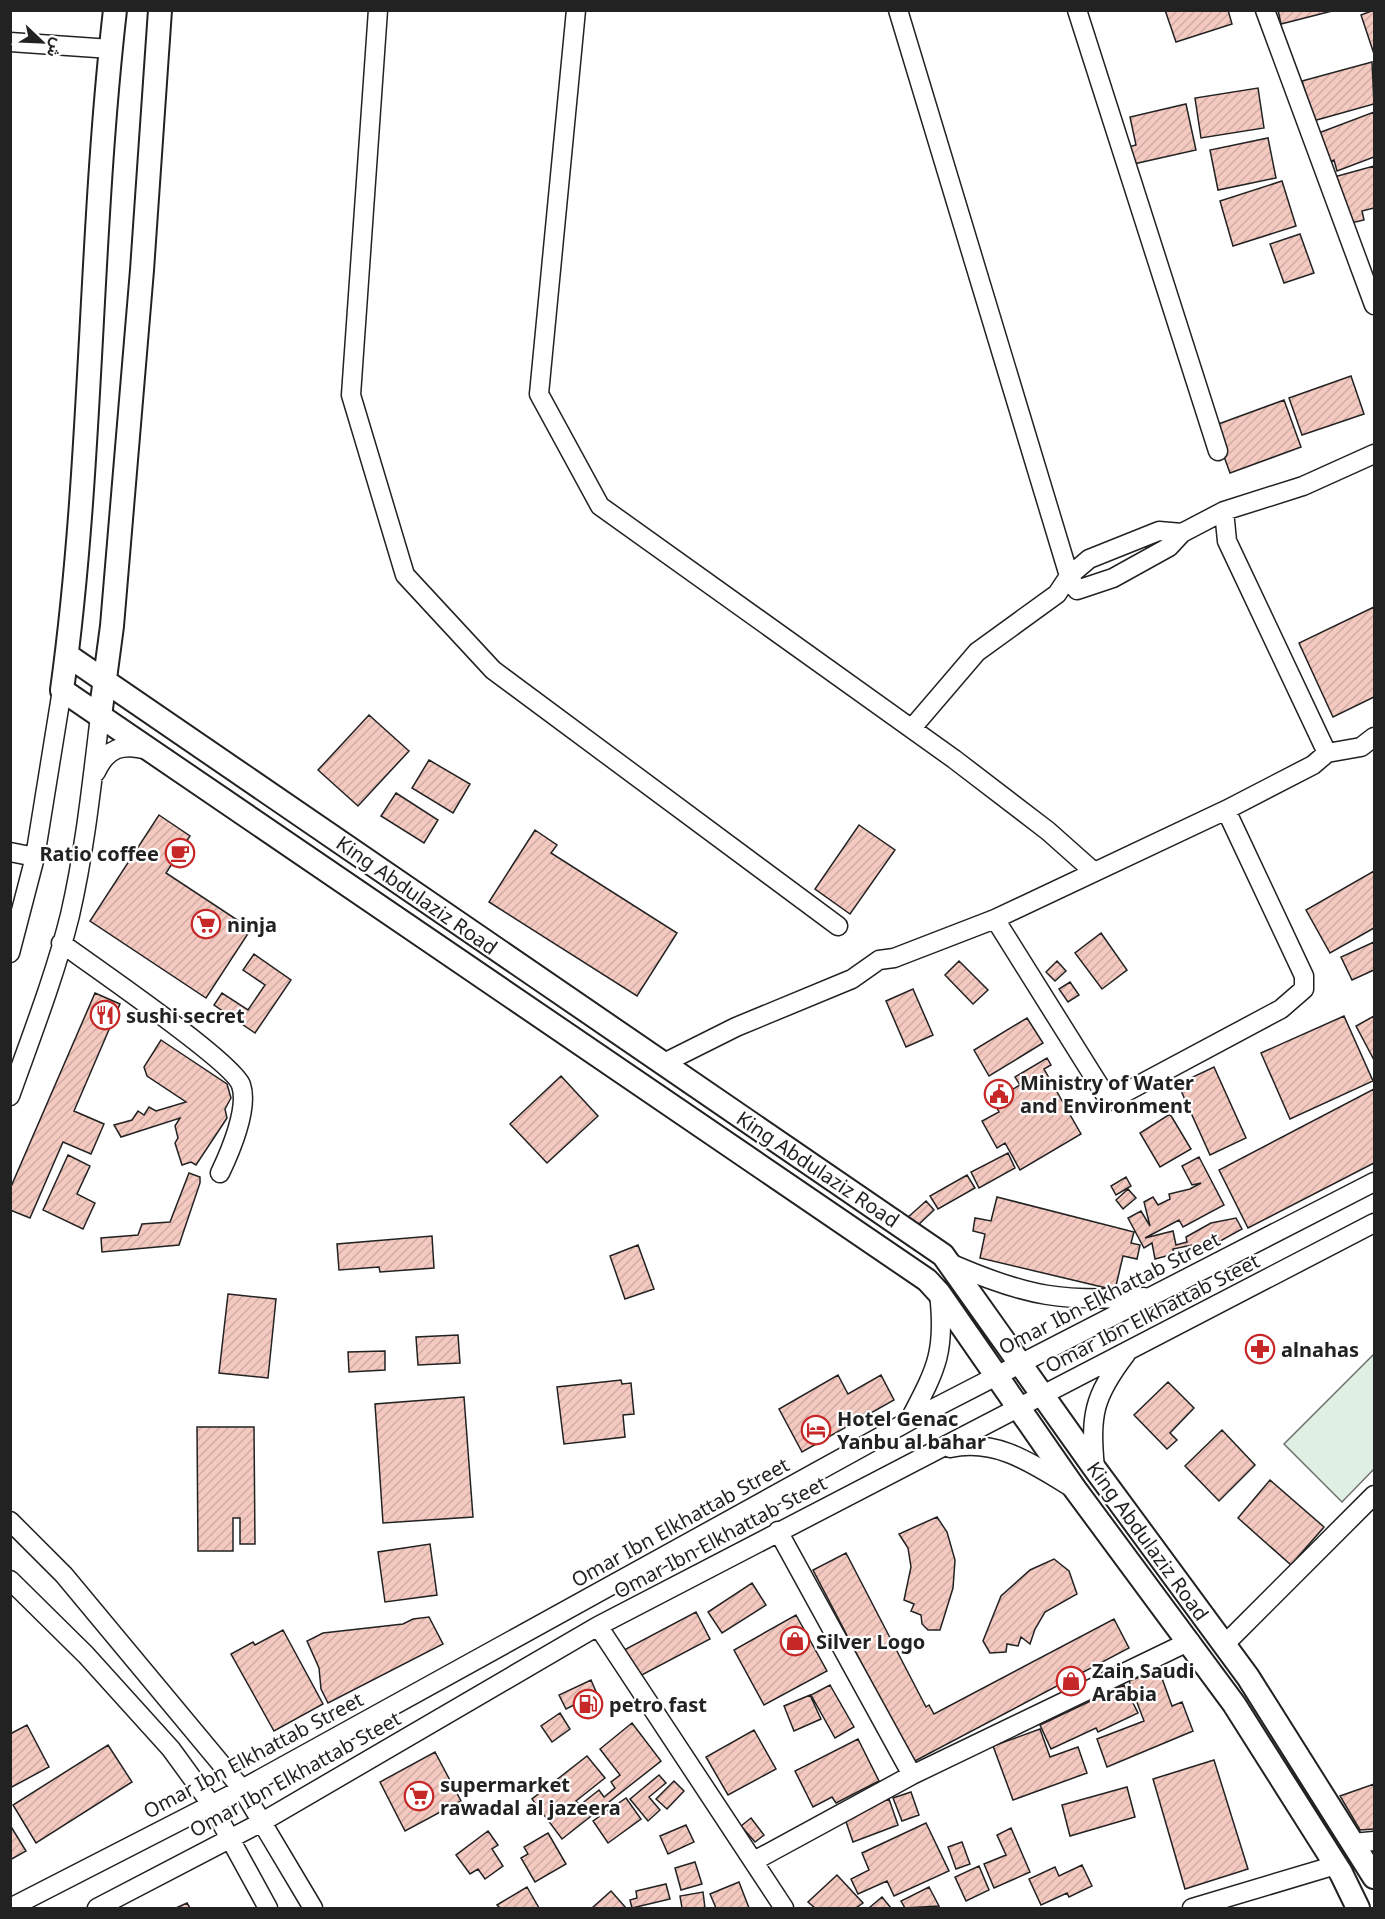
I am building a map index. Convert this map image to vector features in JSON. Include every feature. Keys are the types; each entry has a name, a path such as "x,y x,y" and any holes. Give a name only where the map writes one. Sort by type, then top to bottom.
{"main road":[{"path":"62,690 79,530 115,10"},
{"path":"100,716 112,626 142,270 160,10"},
{"name":"King Abdulaziz Road","path":"67,656 930,1245 952,1264 1042,1395 1248,1677 1364,1842 1372,1871"},
{"name":"King Abdulaziz Road","path":"62,690 901,1260 939,1293 1075,1489 1190,1641 1234,1704 1336,1865 1358,1908"}],"street":[{"path":"378,10 351,395 405,575 493,670 838,926"},
{"path":"576,10 539,394 600,506 912,728 1048,831 1093,871"},
{"path":"898,10 1069,576 1077,590 1113,578 1168,547 1182,532 1224,512 1303,486 1374,454"},
{"path":"1077,10 1218,451"},
{"path":"1265,10 1374,305"},
{"path":"10,42 111,49"},
{"path":"1224,512 1227,541 1327,753"},
{"path":"912,728 977,652 1057,594 1069,576 1089,559 1159,531 1182,532"},
{"path":"10,953 35,857 62,690"},
{"path":"10,1096 70,915 100,716"},
{"path":"662,1064 736,1027 852,979 879,960 894,958 995,919 1226,810 1313,765 1327,753 1361,747 1374,737"},
{"path":"92,779 102,760 115,748 131,745 150,751"},
{"path":"995,919 1109,1101 1281,1009 1304,989 1304,976 1226,810"},
{"path":"10,852 35,857"},
{"path":"61,943 207,1050 241,1083 244,1097 232,1146 220,1173"},
{"name":"Omar Ibn Elkhattab Street","path":"10,1908 242,1789 909,1421 1374,1182"},
{"name":"Omar Ibn Elkhattab Steet","path":"97,1908 262,1822 598,1626 1374,1223"},
{"path":"952,1264 1006,1286 1047,1297 1098,1300 1152,1297"},
{"path":"909,1421 931,1378 941,1351 943,1326 939,1293"},
{"path":"1095,1469 1091,1435 1097,1402 1109,1376 1130,1350"},
{"path":"934,1451 967,1444 1005,1450 1075,1489"},
{"path":"1224,1645 1374,1495"},
{"path":"10,1521 64,1575 242,1789 313,1908"},
{"path":"778,1532 912,1775"},
{"path":"10,1580 86,1655 171,1749 211,1804 268,1908"},
{"path":"598,1626 784,1908"},
{"path":"754,1861 912,1775 1190,1641"},
{"path":"1192,1908 1336,1865"}],"green space":[{"path":"1374,1354 1374,1469 1342,1502 1284,1444"}],"building":[{"path":"1165,10 1228,10 1232,24 1176,42"},
{"path":"1278,10 1336,10 1281,24"},
{"path":"1374,10 1374,54 1361,15"},
{"path":"1372,62 1374,104 1313,121 1302,81"},
{"path":"1258,88 1264,128 1201,138 1195,98"},
{"path":"1186,104 1196,150 1129,165 1125,148 1136,145 1130,117"},
{"path":"1374,112 1374,157 1337,171 1334,160 1327,163 1316,134"},
{"path":"1268,138 1276,178 1218,190 1210,150"},
{"path":"1374,166 1374,208 1362,211 1364,220 1346,224 1334,177"},
{"path":"1282,181 1296,226 1233,246 1220,201"},
{"path":"1300,234 1314,273 1284,283 1270,244"},
{"path":"1351,376 1364,414 1302,435 1289,398"},
{"path":"1284,400 1301,447 1230,473 1213,426"},
{"path":"1374,607 1374,697 1333,717 1299,643"},
{"path":"369,715 409,751 358,806 318,770"},
{"path":"429,760 470,784 453,813 412,788"},
{"path":"396,793 438,820 424,843 381,816"},
{"path":"159,815 190,836 166,873 251,929 206,998 90,921"},
{"path":"859,825 895,850 850,914 815,889"},
{"path":"535,830 557,845 551,853 677,933 637,996 489,902"},
{"path":"1374,871 1374,928 1330,953 1306,910"},
{"path":"1101,933 1127,970 1102,989 1075,953"},
{"path":"1374,942 1374,970 1352,980 1341,957"},
{"path":"254,954 291,980 255,1033 214,1005 222,993 248,1010 265,985 243,970"},
{"path":"959,961 988,990 973,1004 945,975"},
{"path":"1057,961 1066,971 1055,981 1046,972"},
{"path":"1070,982 1079,995 1068,1002 1059,989"},
{"path":"913,989 933,1035 906,1047 886,1001"},
{"path":"95,993 120,1004 74,1111 104,1124 91,1154 63,1142 30,1218 10,1210 10,1189"},
{"path":"1344,1016 1373,1081 1290,1119 1261,1053"},
{"path":"1374,1016 1374,1060 1356,1026"},
{"path":"1027,1018 1043,1043 989,1076 974,1050"},
{"path":"161,1040 227,1084 231,1098 225,1109 227,1118 196,1165 191,1162 182,1165 175,1143 178,1138 175,1126 180,1118 121,1137 114,1125 132,1120 138,1111 144,1115 149,1107 156,1111 186,1102 147,1076 144,1067"},
{"path":"1047,1058 1051,1065 1044,1069 1081,1134 1020,1170 1005,1143 997,1148 982,1121 999,1112 993,1101 1020,1085 1015,1077"},
{"path":"1214,1067 1246,1138 1210,1155 1178,1084"},
{"path":"561,1076 598,1116 547,1163 510,1124"},
{"path":"1374,1089 1374,1163 1248,1228 1219,1170"},
{"path":"1170,1114 1191,1149 1160,1167 1140,1133"},
{"path":"1008,1153 1015,1168 979,1188 971,1172"},
{"path":"68,1155 90,1166 77,1194 95,1203 83,1229 43,1210"},
{"path":"1199,1157 1224,1205 1183,1227 1179,1220 1145,1238 1173,1231 1176,1245 1187,1242 1186,1237 1211,1223 1236,1218 1242,1229 1197,1254 1192,1245 1173,1249 1174,1254 1155,1259 1152,1243 1144,1248 1128,1218 1141,1211 1150,1226 1144,1202 1153,1197 1158,1205 1170,1199 1169,1194 1190,1189 1201,1183 1192,1185 1182,1166"},
{"path":"189,1173 200,1177 200,1183 179,1245 102,1252 101,1238 138,1235 142,1224 170,1222"},
{"path":"967,1175 975,1188 938,1209 930,1196"},
{"path":"1126,1177 1131,1186 1116,1195 1111,1186"},
{"path":"1128,1189 1136,1198 1123,1209 1116,1200"},
{"path":"997,1197 1134,1232 1131,1243 1140,1245 1137,1259 1123,1256 1115,1290 980,1258 985,1234 973,1231 975,1218 991,1221"},
{"path":"926,1201 934,1210 915,1228 906,1219"},
{"path":"432,1236 434,1268 380,1272 379,1267 339,1270 337,1244"},
{"path":"638,1245 654,1289 625,1299 610,1256"},
{"path":"228,1294 276,1299 268,1378 219,1373"},
{"path":"458,1335 460,1363 418,1365 416,1337"},
{"path":"385,1351 385,1370 349,1372 348,1352"},
{"name":"Hotel Genac Yanbu al bahar","path":"838,1375 848,1394 881,1375 894,1400 802,1452 779,1409"},
{"path":"621,1380 622,1384 631,1383 634,1414 623,1415 625,1437 564,1444 557,1387"},
{"path":"1168,1382 1194,1408 1170,1433 1177,1440 1167,1449 1134,1415"},
{"path":"464,1397 473,1517 383,1523 375,1404"},
{"path":"197,1427 254,1427 255,1544 240,1544 240,1518 233,1518 233,1551 198,1551"},
{"path":"1222,1430 1255,1465 1219,1501 1185,1466"},
{"path":"1270,1480 1324,1527 1291,1565 1238,1518"},
{"path":"937,1517 947,1532 955,1560 953,1588 940,1630 928,1630 922,1624 921,1615 911,1611 914,1604 904,1600 911,1567 908,1548 899,1534"},
{"path":"430,1544 437,1595 385,1602 378,1552"},
{"path":"846,1553 926,1707 929,1705 934,1714 1114,1619 1129,1648 913,1762 813,1570"},
{"path":"1054,1559 1069,1571 1077,1594 1045,1612 1035,1629 1030,1644 1021,1637 1018,1646 1007,1644 1006,1652 990,1653 983,1641 1001,1596 1030,1570"},
{"path":"752,1583 766,1605 722,1633 708,1612"},
{"path":"696,1612 710,1639 638,1677 624,1650"},
{"path":"796,1615 827,1671 764,1705 734,1650"},
{"path":"429,1617 443,1644 328,1703 321,1689 319,1668 307,1641 323,1633 403,1624 413,1619"},
{"path":"283,1630 323,1704 274,1731 231,1654 253,1642 255,1645"},
{"path":"1159,1670 1172,1706 1182,1702 1193,1731 1107,1767 1097,1739 1144,1721 1129,1681"},
{"path":"591,1680 597,1694 566,1709 559,1695"},
{"path":"830,1685 854,1727 835,1738 811,1695"},
{"path":"1124,1685 1138,1713 1098,1732 1096,1728 1051,1749 1040,1725"},
{"path":"810,1695 821,1719 794,1731 784,1706"},
{"path":"560,1713 570,1729 552,1742 541,1726"},
{"path":"632,1723 661,1761 562,1839 532,1799 587,1756 605,1778 576,1801 580,1805 599,1790 604,1797 615,1788 611,1782 620,1775 600,1749"},
{"path":"27,1725 49,1767 10,1788 10,1734"},
{"path":"1040,1729 1050,1757 1078,1747 1087,1773 1013,1800 993,1746"},
{"path":"754,1730 776,1769 728,1795 706,1757"},
{"path":"858,1739 879,1781 836,1803 832,1797 813,1807 795,1771"},
{"path":"108,1745 132,1782 36,1843 13,1805"},
{"path":"435,1752 461,1801 405,1831 380,1782"},
{"path":"1214,1760 1248,1869 1185,1889 1153,1779"},
{"path":"659,1775 666,1783 649,1797 660,1810 648,1821 630,1799"},
{"path":"674,1781 684,1791 667,1809 656,1799"},
{"path":"1374,1784 1374,1829 1360,1830 1340,1796"},
{"path":"1127,1787 1135,1817 1070,1836 1062,1805"},
{"path":"911,1792 919,1815 902,1821 893,1798"},
{"path":"626,1798 641,1819 608,1843 593,1821"},
{"path":"889,1799 898,1825 853,1842 844,1816"},
{"path":"751,1818 764,1835 755,1842 741,1826"},
{"path":"926,1823 949,1871 894,1896 887,1881 858,1894 851,1879 869,1870 862,1853"},
{"path":"10,1825 26,1851 10,1860"},
{"path":"686,1825 694,1842 668,1854 660,1836"},
{"path":"1011,1828 1030,1872 994,1888 984,1864 1006,1855 997,1835"},
{"path":"488,1831 498,1845 492,1849 503,1866 485,1879 478,1869 470,1874 456,1855"},
{"path":"548,1833 566,1864 535,1882 521,1858 528,1854 524,1847"},
{"path":"962,1842 970,1864 956,1869 948,1847"},
{"path":"695,1862 702,1884 681,1890 675,1868"},
{"path":"1082,1865 1092,1886 1069,1897 1067,1893 1041,1905 1029,1879 1055,1867 1059,1876"},
{"path":"979,1866 989,1890 966,1901 955,1877"},
{"path":"837,1875 863,1903 856,1908 815,1908 808,1902"},
{"path":"739,1882 749,1908 716,1908 710,1894"},
{"path":"666,1884 670,1899 632,1908 630,1900 637,1898 636,1891"},
{"path":"527,1887 539,1908 500,1908 497,1905"},
{"path":"929,1887 939,1906 905,1908 901,1901"},
{"path":"611,1891 626,1908 592,1908"},
{"path":"703,1892 705,1908 682,1908 680,1896"},
{"path":"882,1897 891,1908 869,1908"},
{"path":"187,1903 190,1908 176,1908"}],"place":[{"name":"Ratio coffee","path":"180,853"},
{"name":"ninja","path":"206,924"},
{"name":"sushi secret","path":"105,1015"},
{"name":"Ministry of Water and Environment","path":"999,1094"},
{"name":"alnahas","path":"1260,1349"},
{"name":"Hotel Genac Yanbu al bahar","path":"816,1430"},
{"name":"Silver Logo","path":"795,1641"},
{"name":"Zain Saudi Arabia","path":"1071,1681"},
{"name":"petro fast","path":"588,1704"},
{"name":"supermarket rawadal al jazeera","path":"419,1796"}]}
